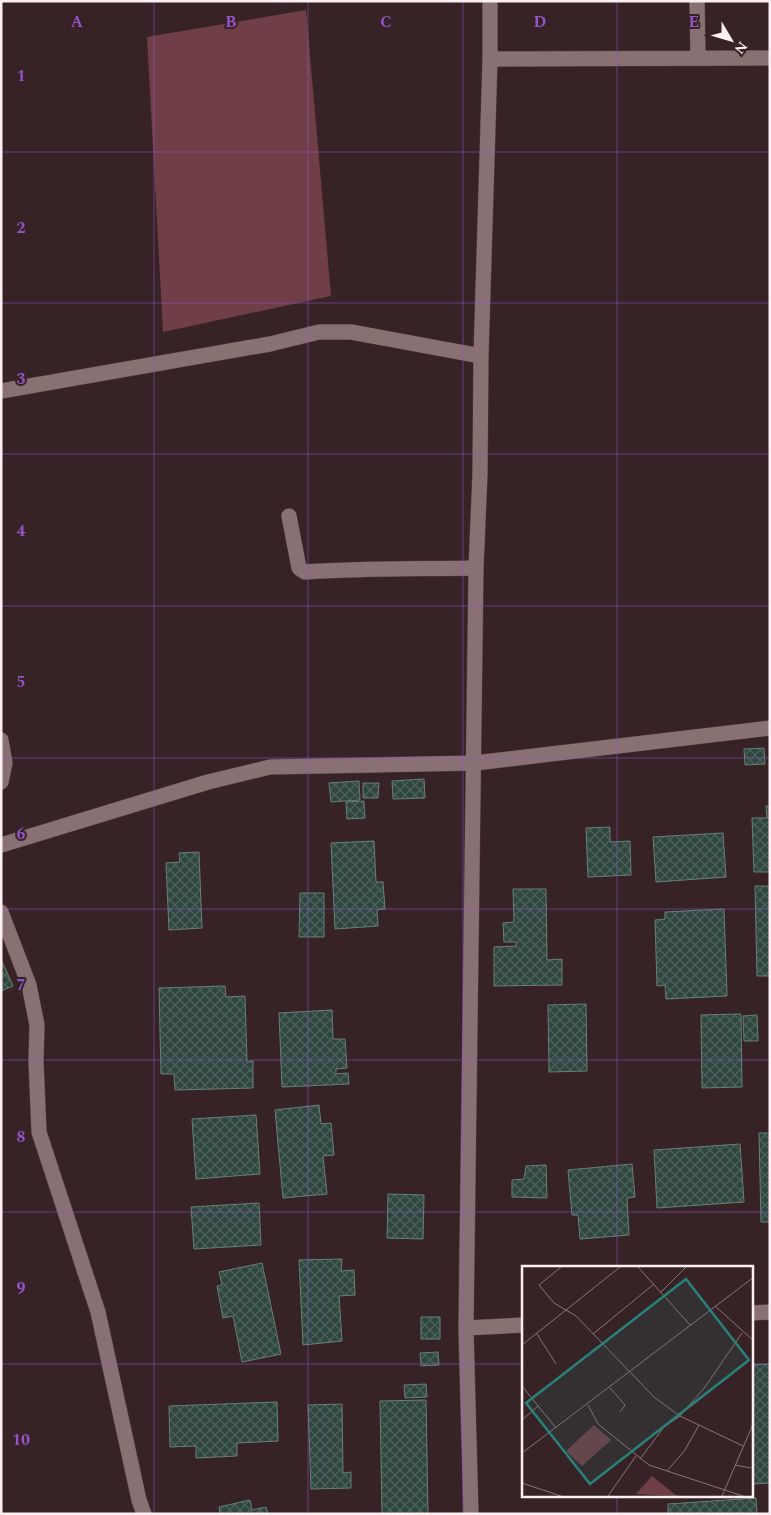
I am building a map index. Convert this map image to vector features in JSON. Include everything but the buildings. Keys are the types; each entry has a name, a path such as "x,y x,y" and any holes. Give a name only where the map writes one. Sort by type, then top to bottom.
{"street":[{"path":"471,1514 466,1328 475,763 476,568 480,473 490,1"},
{"path":"696,1 698,57"},
{"path":"490,59 770,58"},
{"path":"1,391 270,344 319,332 351,332 481,356"},
{"path":"289,516 299,568 305,572 346,569 476,568"},
{"path":"1,845 199,784 270,767 475,763 770,728"},
{"path":"1,740 5,763 1,782"},
{"path":"1,912 29,985 37,1025 36,1062 39,1132 98,1312 139,1500 144,1514"},
{"path":"754,1313 770,1312"},
{"path":"466,1328 522,1325"}],"shaded area":[{"path":"306,10 331,296 163,332 147,37"}]}
